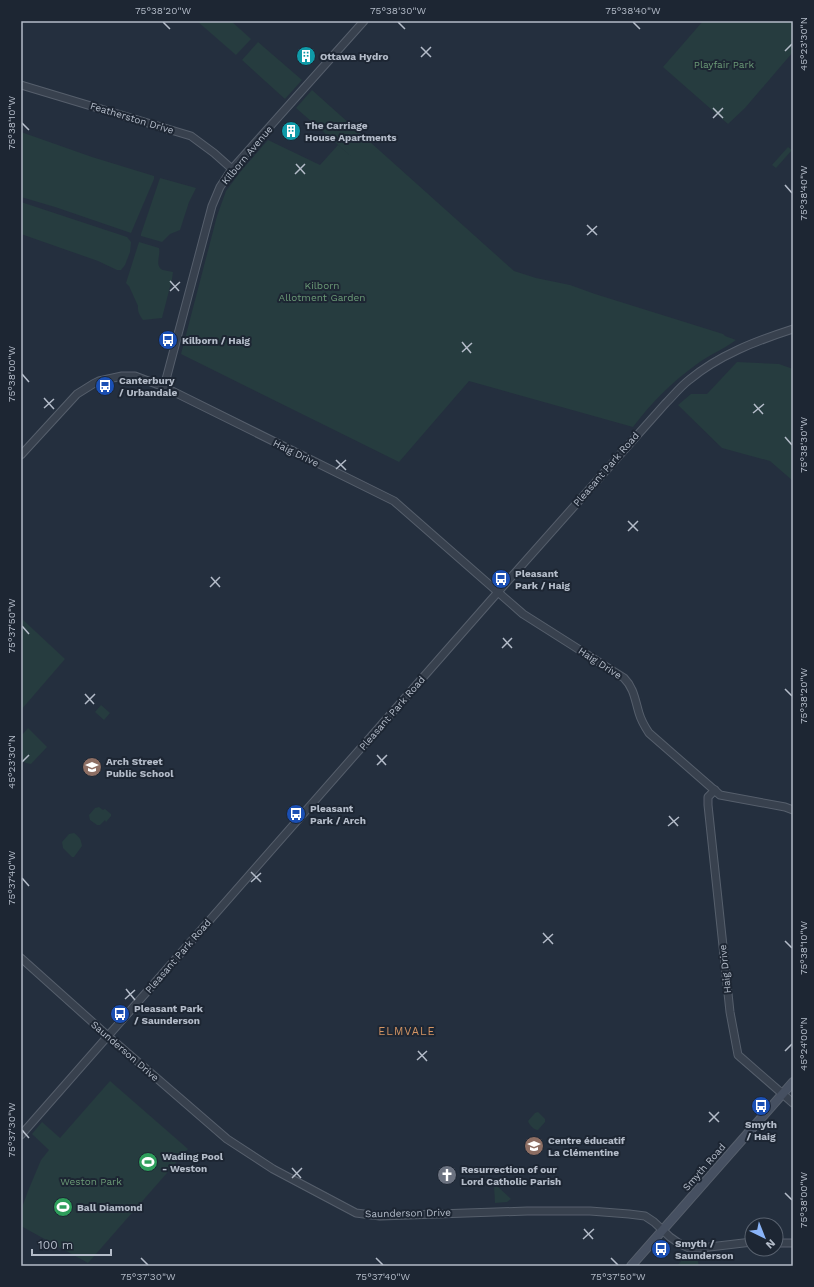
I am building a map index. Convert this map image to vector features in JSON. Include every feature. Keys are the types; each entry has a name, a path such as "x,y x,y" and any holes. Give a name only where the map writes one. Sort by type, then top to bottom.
{"main road":[{"name":"Smyth Road","path":"631,1266 793,1082"}],"street":[{"name":"Kilborn Avenue","path":"164,387 212,206 220,187 232,169 364,21"},
{"name":"Featherston Drive","path":"21,84 191,136 232,169"},
{"name":"Pleasant Park Road","path":"21,1135 647,423 689,380 728,354 748,345 793,329"},
{"name":"Haig Drive","path":"21,456 77,394 99,381 122,376 135,376 164,387 392,500 523,614 624,678 631,686 639,714 649,733 715,790 707,800 735,1045 738,1055 793,1103"},
{"path":"715,790 720,795 725,797 774,805 793,810"},
{"name":"Saunderson Drive","path":"21,958 108,1036 236,1146 273,1169 356,1214 380,1216 492,1212 590,1211 645,1216 680,1244 693,1248 744,1243"}],"green space":[{"path":"197,21 231,21 251,39 236,55"},
{"name":"Playfair Park","path":"703,21 793,21 793,52 745,108 728,124 663,67"},
{"path":"258,42 302,80 285,99 242,60"},
{"name":"Kilborn Allotment Garden","path":"312,90 514,271 536,278 570,285 723,334 736,340 702,361 679,378 655,401 633,427 469,381 399,462 181,354 217,216 226,191 241,171 268,140 320,165 338,145 352,157 296,108"},
{"path":"21,132 92,157 154,176 131,233 21,197"},
{"path":"788,147 792,150 776,168 772,165"},
{"path":"160,178 196,188 189,202 180,230 170,234 162,242 141,236"},
{"path":"21,202 127,237 131,242 130,252 125,265 121,270 117,270 98,261 21,234"},
{"path":"139,242 159,248 158,263 160,268 173,272 162,318 143,320 129,286 126,283"},
{"path":"737,362 779,364 793,369 793,481 770,461 722,448 678,405 691,394 707,394"},
{"path":"21,618 65,659 21,710"},
{"path":"101,705 110,713 104,720 95,712"},
{"path":"28,728 47,747 31,764 21,760 21,736"},
{"path":"99,807 103,810 105,809 111,814 111,816 106,822 105,820 100,825 97,825 90,820 89,815 95,808"},
{"path":"74,833 80,839 82,846 74,857 72,857 63,848 62,842 69,834"},
{"name":"Weston Park","path":"110,1081 188,1149 88,1263 21,1226 21,1210 41,1160 49,1150 32,1134 42,1122 60,1138"},
{"path":"538,1112 545,1119 545,1122 538,1130 532,1127 528,1121 535,1113"},
{"path":"494,1185 496,1185 511,1199 507,1202 495,1203"},
{"path":"686,1255 697,1257 699,1266 677,1266"}],"water":[{"name":"Wading Pool - Weston","path":"148,1153 157,1160 147,1171 139,1163"}],"place":[{"name":"Ottawa Hydro","path":"306,56"},
{"name":"The Carriage House Apartments","path":"291,131"},
{"name":"Kilborn / Haig","path":"168,340"},
{"name":"Canterbury / Urbandale","path":"105,386"},
{"name":"Pleasant Park / Haig","path":"501,579"},
{"name":"Arch Street Public School","path":"92,767"},
{"name":"Pleasant Park / Arch","path":"296,814"},
{"name":"Pleasant Park / Saunderson","path":"120,1014"},
{"name":"Smyth / Haig","path":"761,1106"},
{"name":"Centre éducatif La Clémentine","path":"534,1146"},
{"name":"Wading Pool - Weston","path":"148,1162"},
{"name":"Resurrection of our Lord Catholic Parish","path":"447,1175"},
{"name":"Ball Diamond","path":"63,1207"},
{"name":"Smyth / Saunderson","path":"661,1249"}],"district":[{"name":"ELMVALE","path":"407,1031"}]}
